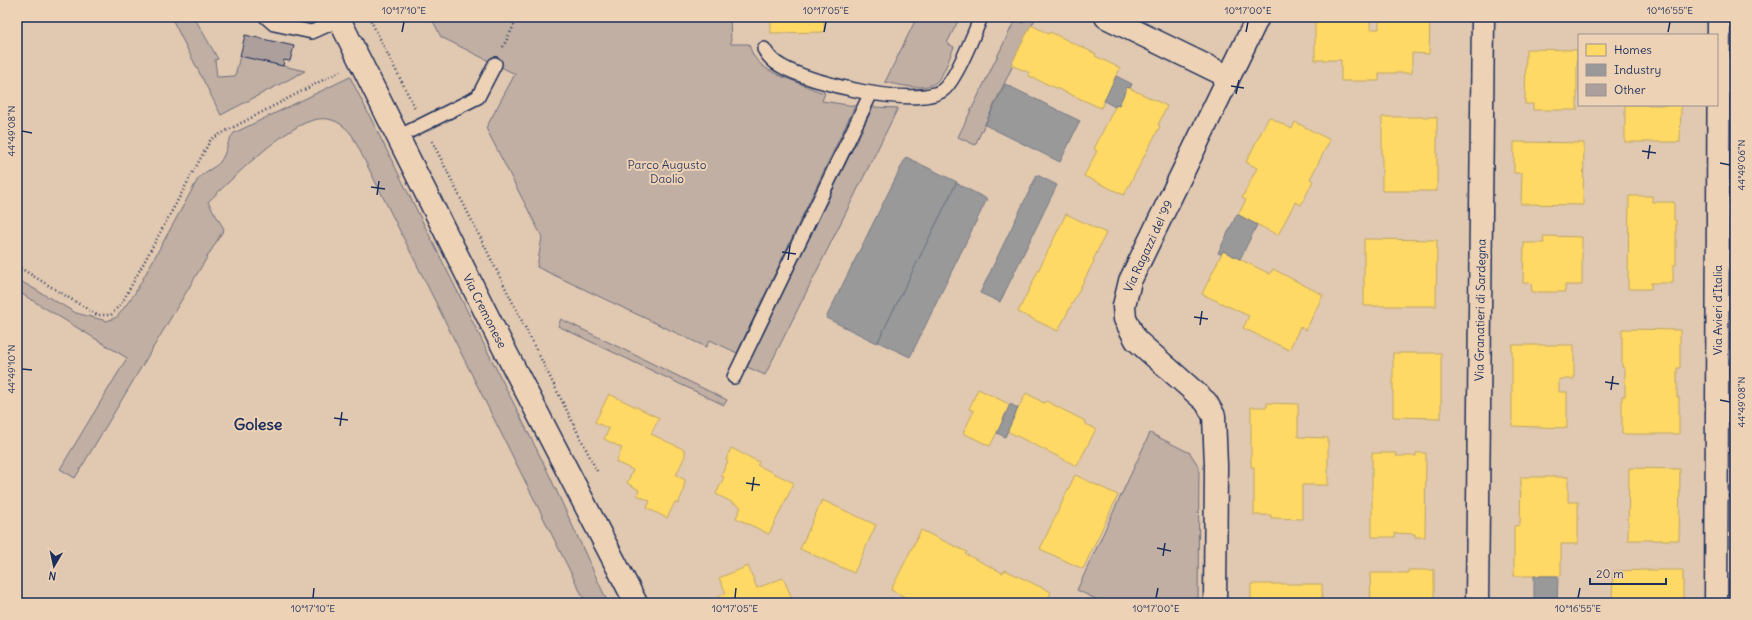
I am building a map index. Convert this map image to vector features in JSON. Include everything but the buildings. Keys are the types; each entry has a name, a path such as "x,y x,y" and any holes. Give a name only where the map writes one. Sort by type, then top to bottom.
{"street":[{"path":"1106,17 1229,77"},
{"name":"Via Ragazzi del '99","path":"1215,603 1216,465 1214,416 1206,402 1136,340 1125,319 1124,306 1130,281 1258,17"},
{"name":"Via Granatieri di Sardegna","path":"1477,603 1483,17"},
{"name":"Via Avieri d'Italia","path":"1716,603 1719,17"},
{"name":"Via Cremonese","path":"338,19 499,339 636,603"}],"lane":[{"path":"266,17 274,24 312,32 338,19"},
{"path":"764,49 773,61 791,71 822,82 871,93 929,96 942,91 952,81 981,17"},
{"path":"398,137 478,97 495,64"},
{"path":"734,378 871,93"}],"path":[{"path":"369,17 599,475"},
{"path":"495,64 518,17"},
{"path":"17,266 97,314 111,315 123,301 211,139 360,61"}],"green space":[{"path":"171,17 194,17 218,59 215,60 217,77 235,76 240,56 305,71 221,115"},
{"name":"Parco Augusto Daolio","path":"431,17 730,17 731,44 749,44 752,53 763,66 777,74 825,93 822,101 855,106 737,353 710,340 706,347 537,267 542,237 486,128 515,74 441,37"},
{"path":"917,17 960,17 947,43 954,47 943,72 935,83 924,87 910,87 885,82"},
{"path":"1025,17 1036,17 1012,64 1013,65 975,145 958,137 1015,20 1023,23"},
{"path":"350,77 546,468 608,603 586,603 352,135 333,120 318,119 305,123 291,131 260,154 208,202 224,229 75,478 60,469 127,358 17,291 17,279 76,313 107,321 117,317 135,293 198,179 220,162 231,136 234,133"},
{"path":"873,107 898,108 765,375 747,367"},
{"path":"561,319 727,400 724,405 558,326"},
{"path":"1150,433 1190,453 1199,467 1198,603 1104,603 1077,590"}],"district":[{"name":"Golese","path":"258,424"}]}
